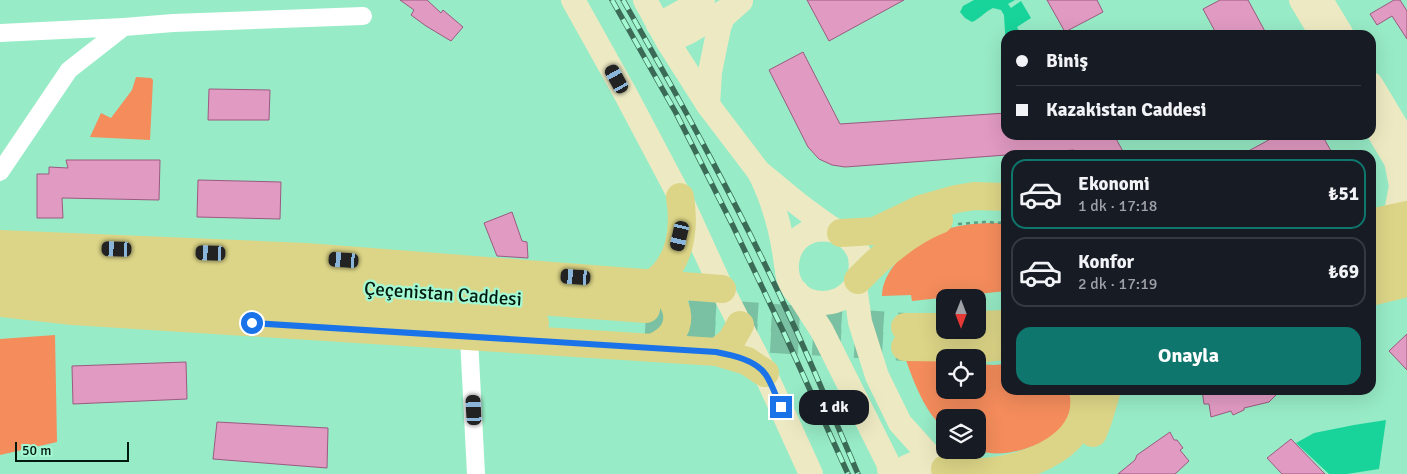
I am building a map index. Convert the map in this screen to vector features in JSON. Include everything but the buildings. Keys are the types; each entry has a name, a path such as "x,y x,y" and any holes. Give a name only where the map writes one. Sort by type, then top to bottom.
{"main road":[{"path":"573,0 680,197 722,289 765,373 812,474"},
{"path":"645,0 663,34 708,105 759,172 772,198 779,222 789,278 822,331 888,463 890,474"},
{"path":"663,34 703,0"},
{"path":"663,34 689,32 742,0"},
{"path":"708,105 710,72 719,28 723,17 742,0"},
{"path":"1301,0 1319,30"},
{"path":"1321,0 1339,30"},
{"path":"1376,92 1407,144"},
{"path":"1376,127 1396,161 1401,186 1395,223 1376,242"},
{"path":"759,172 803,208 852,242 859,254 861,267 857,283 861,328 877,376 900,423 945,469"},
{"path":"786,265 791,248 802,236 818,229 838,232 875,231 921,209 956,199 974,196 1001,197"},
{"path":"653,283 669,269 677,250 682,224 680,197"},
{"path":"796,291 811,301 830,302 847,295 894,248 933,222 945,217 961,214 1001,214"},
{"path":"0,244 306,257 722,289"},
{"path":"1376,268 1407,259"},
{"name":"Çeçenistan Caddesi","path":"0,264 308,284 648,329"},
{"path":"648,329 666,341 674,331 677,317 675,303 671,296 664,289 653,283"},
{"path":"1376,291 1407,283"},
{"name":"Çeçenistan Caddesi","path":"0,285 56,287 648,329"},
{"path":"0,303 73,312 469,338 648,329 747,361 765,373"},
{"path":"716,352 731,341 740,325"},
{"path":"936,329 905,337 936,336"},
{"path":"898,474 912,464 922,462 945,469 983,472 1022,466 1052,452 1069,439 1080,424 1085,406 1084,395"},
{"path":"1042,474 1068,460 1087,441 1096,427 1106,395"}],"street":[{"path":"0,33 173,23 363,16"},
{"path":"0,172 69,70 124,27"},
{"path":"469,338 476,474"}],"shaded area":[{"path":"974,0 1015,0 1008,4 1011,8 1021,1 1031,18 1017,27 1018,30 1005,30 1004,15 1001,10 993,8 972,22 960,12 963,6"},
{"path":"136,77 151,78 153,80 150,140 90,137 101,113 111,118 132,90"},
{"path":"1001,223 1001,292 986,293 986,289 936,289 936,298 912,301 911,295 882,296 886,278 891,269 909,250 934,234 947,229 975,224"},
{"path":"55,335 57,442 0,455 0,339"},
{"path":"906,360 936,360 936,399 986,399 986,364 1001,364 1001,395 1083,395 1073,428 1025,449 1001,453 986,453 986,409 936,409 936,420 921,398"},
{"path":"1386,420 1379,469 1347,474 1329,474 1296,443 1314,433"}],"tunnel":[{"path":"646,309 905,327"},
{"path":"645,331 905,347"}],"railway":[{"path":"612,0 676,113 733,226 848,474"},
{"path":"623,0 691,121 755,245 803,346 858,474"}],"route":[{"path":"252,323 716,352 738,357 765,373 781,407"}]}
